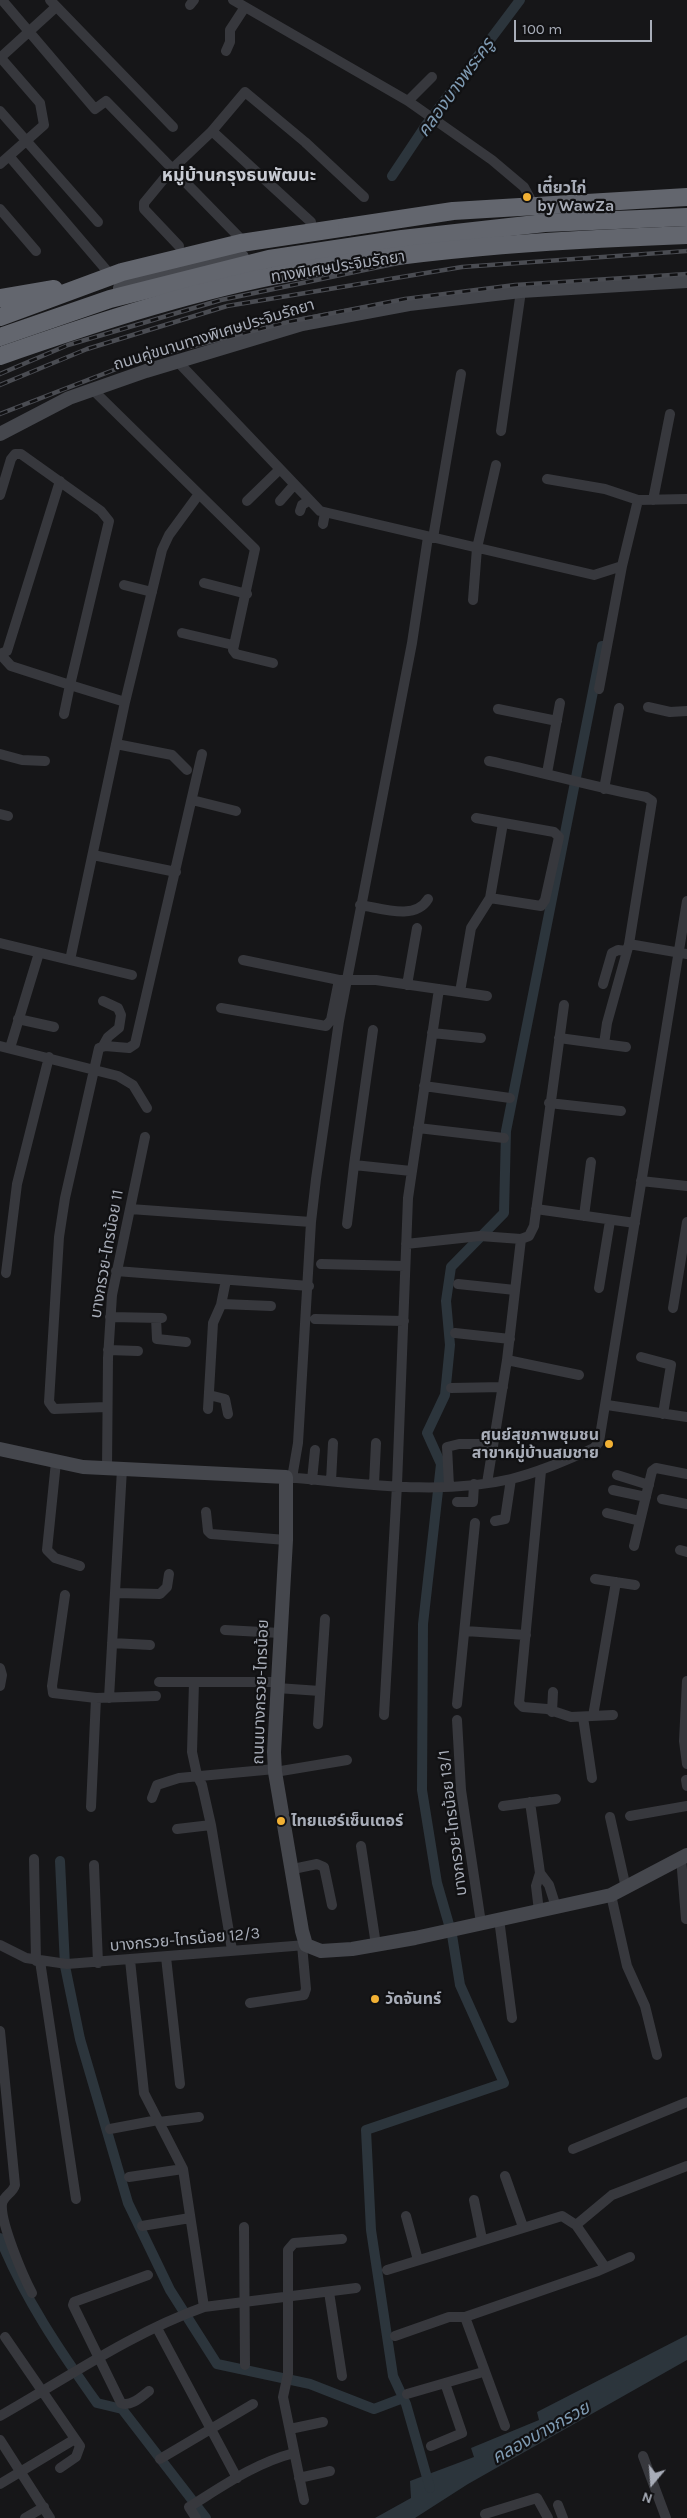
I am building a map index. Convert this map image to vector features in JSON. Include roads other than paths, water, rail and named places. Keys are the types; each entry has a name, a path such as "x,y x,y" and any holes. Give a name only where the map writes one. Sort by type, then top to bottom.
{"highway":[{"path":"0,317 122,272 241,243 453,211 687,197"},
{"name":"ทางพิเศษประจิมรัถยา","path":"0,335 110,299 269,259 402,239 545,222 687,217"},
{"name":"ทางพิเศษประจิมรัถยา","path":"0,356 115,316 272,276 404,256 547,240 687,235"},
{"path":"0,298 81,288"}],"main road":[{"path":"0,335 118,289 247,256 534,220 687,212"},
{"name":"ถนนคู่ขนานทางพิเศษประจิมรัถยา","path":"0,434 69,398 94,391 146,370 302,324 409,304 521,291 687,281"},
{"path":"0,1449 56,1462 107,1468 294,1478"},
{"name":"ถนนบางกรวย-ไทรน้อย","path":"294,1478 286,1540 277,1685 275,1771 293,1869 304,1945"},
{"path":"304,1945 314,1950 332,1951 376,1945 611,1895 684,1856"}],"street":[{"path":"2,0 95,109 106,101 239,237"},
{"path":"233,0 408,101 492,160 517,181 532,202 534,220"},
{"path":"0,164 44,125 40,103 0,57 29,31 53,3 173,127"},
{"path":"226,51 230,42 230,30 245,7"},
{"path":"408,101 432,77"},
{"path":"178,246 143,206 172,169 212,132 243,93 247,93 364,197"},
{"path":"0,111 98,222"},
{"path":"212,132 310,222"},
{"path":"9,156 108,272"},
{"path":"0,209 36,250"},
{"path":"501,431 521,291"},
{"path":"178,362 317,510 594,575 622,566"},
{"path":"460,374 412,643 339,1020 311,1222 309,1286 294,1478 397,1485 442,1486 487,1483 541,1471 597,1445 601,1439 607,1405 641,1181 682,953 687,901"},
{"path":"94,391 255,549 247,594 233,645 236,654 273,663"},
{"path":"653,500 670,414"},
{"path":"0,495 11,459 15,454 21,454 101,511 109,521 64,714"},
{"path":"473,600 476,548 496,465"},
{"path":"247,501 279,470"},
{"path":"547,478 605,489 638,500 687,499"},
{"path":"60,481 7,651 0,654 11,666 124,702"},
{"path":"280,501 294,485"},
{"path":"70,960 124,702 165,542 199,494"},
{"path":"599,689 622,566 638,500"},
{"path":"300,511 302,505 308,501"},
{"path":"323,524 326,513"},
{"path":"204,583 247,594"},
{"path":"124,585 152,592"},
{"path":"182,633 233,645"},
{"path":"547,773 560,703"},
{"path":"648,707 670,712 687,710"},
{"path":"604,789 619,708"},
{"path":"498,709 557,721"},
{"path":"116,744 172,755 187,770"},
{"path":"0,754 22,760 45,760"},
{"path":"103,1046 129,1048 135,1044 202,754"},
{"path":"489,761 547,773 570,782 646,797 652,801 653,805 628,948 607,1023 604,1044"},
{"path":"192,800 236,811"},
{"path":"476,818 554,832 559,838 545,900 541,906 490,898"},
{"path":"460,992 468,936 474,921 490,898 503,823"},
{"path":"93,854 176,872"},
{"path":"360,905 411,912 422,908 428,900"},
{"path":"407,985 417,928"},
{"path":"0,943 132,975"},
{"path":"603,984 612,953 618,950 628,948 682,953"},
{"path":"39,953 18,1019 5,1047 95,1068 128,1081 137,1090 147,1108"},
{"path":"243,960 348,980 407,985 487,996"},
{"path":"221,1008 326,1026 331,1020 348,980"},
{"path":"384,1715 397,1485 405,1266 411,1171 439,989"},
{"path":"103,1001 118,1008 121,1015 119,1028 99,1048 65,1198 59,1238 49,1402 54,1409 106,1407"},
{"path":"406,1244 480,1236 521,1239 532,1232 564,1005"},
{"path":"18,1019 54,1027"},
{"path":"347,1224 373,1030"},
{"path":"432,1034 481,1038"},
{"path":"558,1038 626,1047"},
{"path":"6,1273 17,1184 49,1057"},
{"path":"424,1086 510,1098"},
{"path":"549,1103 620,1111"},
{"path":"418,1128 504,1138"},
{"name":"บางกรวย-ไทรน้อย 11","path":"107,1468 106,1407 110,1317 116,1271 145,1136"},
{"path":"584,1216 591,1162"},
{"path":"354,1165 411,1171"},
{"path":"641,1181 687,1186"},
{"path":"130,1209 311,1222"},
{"path":"536,1209 635,1224"},
{"path":"599,1288 610,1221"},
{"path":"673,1308 687,1222"},
{"path":"487,1483 510,1339 521,1239"},
{"path":"321,1264 405,1266"},
{"path":"116,1271 309,1286"},
{"path":"208,1409 213,1323 222,1304 226,1280"},
{"path":"458,1284 515,1290"},
{"path":"222,1304 271,1306"},
{"path":"110,1317 159,1318 157,1339 186,1342"},
{"path":"315,1319 404,1321"},
{"path":"455,1333 510,1339"},
{"path":"108,1350 138,1351"},
{"path":"641,1357 671,1365 663,1414"},
{"path":"507,1360 579,1374"},
{"path":"451,1388 502,1386"},
{"path":"209,1395 225,1399 228,1414"},
{"path":"607,1405 687,1417"},
{"path":"331,1481 333,1443"},
{"path":"374,1484 376,1443"},
{"path":"442,1486 448,1447 459,1444 493,1444"},
{"path":"312,1480 314,1450"},
{"path":"56,1462 47,1550 55,1558 80,1566"},
{"path":"634,1546 654,1468 687,1474"},
{"path":"110,1698 122,1469"},
{"path":"541,1471 520,1703 523,1707 565,1716 613,1715"},
{"path":"617,1475 649,1485"},
{"path":"495,1521 505,1519 510,1479"},
{"path":"457,1502 473,1502 474,1484"},
{"path":"613,1490 646,1497"},
{"path":"662,1499 687,1504"},
{"path":"206,1512 208,1531 211,1534 286,1540"},
{"path":"607,1513 640,1521"},
{"path":"457,1704 475,1523"},
{"path":"116,1594 160,1594 167,1588 168,1574"},
{"path":"595,1579 634,1585"},
{"path":"592,1778 588,1716 616,1582"},
{"path":"65,1595 52,1691 56,1694 96,1698 156,1696"},
{"path":"318,1724 325,1619"},
{"path":"225,1630 280,1633"},
{"path":"465,1631 526,1635"},
{"path":"112,1643 150,1645"},
{"path":"0,1668 2,1675 0,1686"},
{"path":"159,1682 277,1685 320,1690"},
{"path":"194,1682 192,1752 196,1775 202,1785 211,1825 232,1950"},
{"path":"687,1682 684,1753 687,1764"},
{"path":"552,1712 553,1692"},
{"path":"90,1807 96,1698"},
{"name":"บางกรวย-ไทรน้อย 13/1","path":"457,1720 461,1790 481,1923"},
{"path":"152,1798 154,1790 162,1783 196,1775 275,1771 347,1760"},
{"path":"503,1806 556,1799"},
{"path":"530,1802 540,1874 536,1886 539,1911"},
{"path":"630,1816 687,1806"},
{"path":"610,1817 626,1888"},
{"path":"177,1829 211,1825"},
{"path":"362,1846 376,1945"},
{"path":"684,1856 686,1919"},
{"path":"34,1859 38,1961 76,2199"},
{"path":"293,1869 317,1864 324,1867 332,1905"},
{"path":"94,1865 98,1963"},
{"path":"540,1874 548,1884 556,1907"},
{"path":"611,1895 627,1966 645,2006 657,2055"},
{"path":"499,1919 512,2018"},
{"name":"บางกรวย-ไทรน้อย 12/3","path":"0,1945 18,1955 38,1961 98,1963 304,1945"},
{"path":"250,2003 304,1995 306,1989 304,1945"},
{"path":"166,1957 180,2084"},
{"path":"130,1960 144,2093 183,2169 204,2308"},
{"path":"0,2031 15,2184 3,2201 2,2209 9,2241 32,2293"},
{"path":"573,2149 687,2102"},
{"path":"110,2129 199,2117"},
{"path":"576,2226 612,2196 687,2166"},
{"path":"129,2176 183,2169"},
{"path":"504,2176 522,2227"},
{"path":"474,2200 482,2239"},
{"path":"406,2216 418,2260"},
{"path":"387,2270 556,2216 566,2218 576,2226 605,2267"},
{"path":"142,2226 190,2218"},
{"path":"244,2227 245,2365"},
{"path":"304,2500 282,2397 286,2383 288,2250 294,2243 342,2239"},
{"path":"395,2336 449,2317 465,2317 630,2257"},
{"path":"148,2275 73,2303 121,2404 132,2403 149,2391"},
{"path":"0,2416 98,2356 187,2313 245,2301 356,2288"},
{"path":"329,2292 342,2376"},
{"path":"465,2317 483,2372 505,2426"},
{"path":"157,2328 237,2478"},
{"path":"5,2338 80,2446 80,2453 60,2468"},
{"path":"408,2394 483,2372"},
{"path":"431,2446 462,2433 445,2383"},
{"path":"160,2459 253,2404"},
{"path":"290,2429 323,2422"},
{"path":"0,2484 75,2439"},
{"path":"0,2440 50,2518"},
{"path":"196,2518 192,2505 265,2462 294,2453"},
{"path":"643,2456 666,2518"},
{"path":"299,2478 330,2470"},
{"path":"485,2514 537,2498 548,2518"},
{"path":"558,2506 563,2518"},
{"path":"25,2518 44,2508"}],"water":[{"name":"คลองบางกรวย","path":"687,2335 687,2360 468,2484 415,2518 375,2518 411,2498 410,2481 474,2457 471,2448 539,2420 537,2412"}],"waterway":[{"name":"คลองบางพระครู","path":"392,176 426,125 520,0"},
{"path":"430,2488 406,2404 393,2376 371,2230 366,2130 504,2083 460,1985 452,1935 437,1883 422,1790 423,1624 441,1464 427,1433 445,1395 450,1345 446,1301 451,1267 504,1213 506,1131 602,646"},
{"path":"60,1861 65,1966 80,2039 128,2203 170,2290 217,2364 310,2384 374,2409 403,2398"},
{"path":"0,2238 31,2303 56,2344 97,2403 122,2409 206,2518"}],"railway":[{"path":"0,374 68,345 221,300 465,249 687,241"},
{"path":"0,385 87,349 227,306 462,267 687,251"},
{"path":"0,414 142,359 288,322 405,299 515,285 687,274"}],"place":[{"name":"เตี๋ยวไก่ by WawZa","path":"527,197"},
{"name":"ศูนย์สุขภาพชุมชน สาขาหมู่บ้านสมชาย","path":"609,1444"},
{"name":"ไทยแฮร์เซ็นเตอร์","path":"281,1821"},
{"name":"วัดจันทร์","path":"375,1999"}],"district":[{"name":"หมู่บ้านกรุงธนพัฒนะ","path":"239,176"}]}
